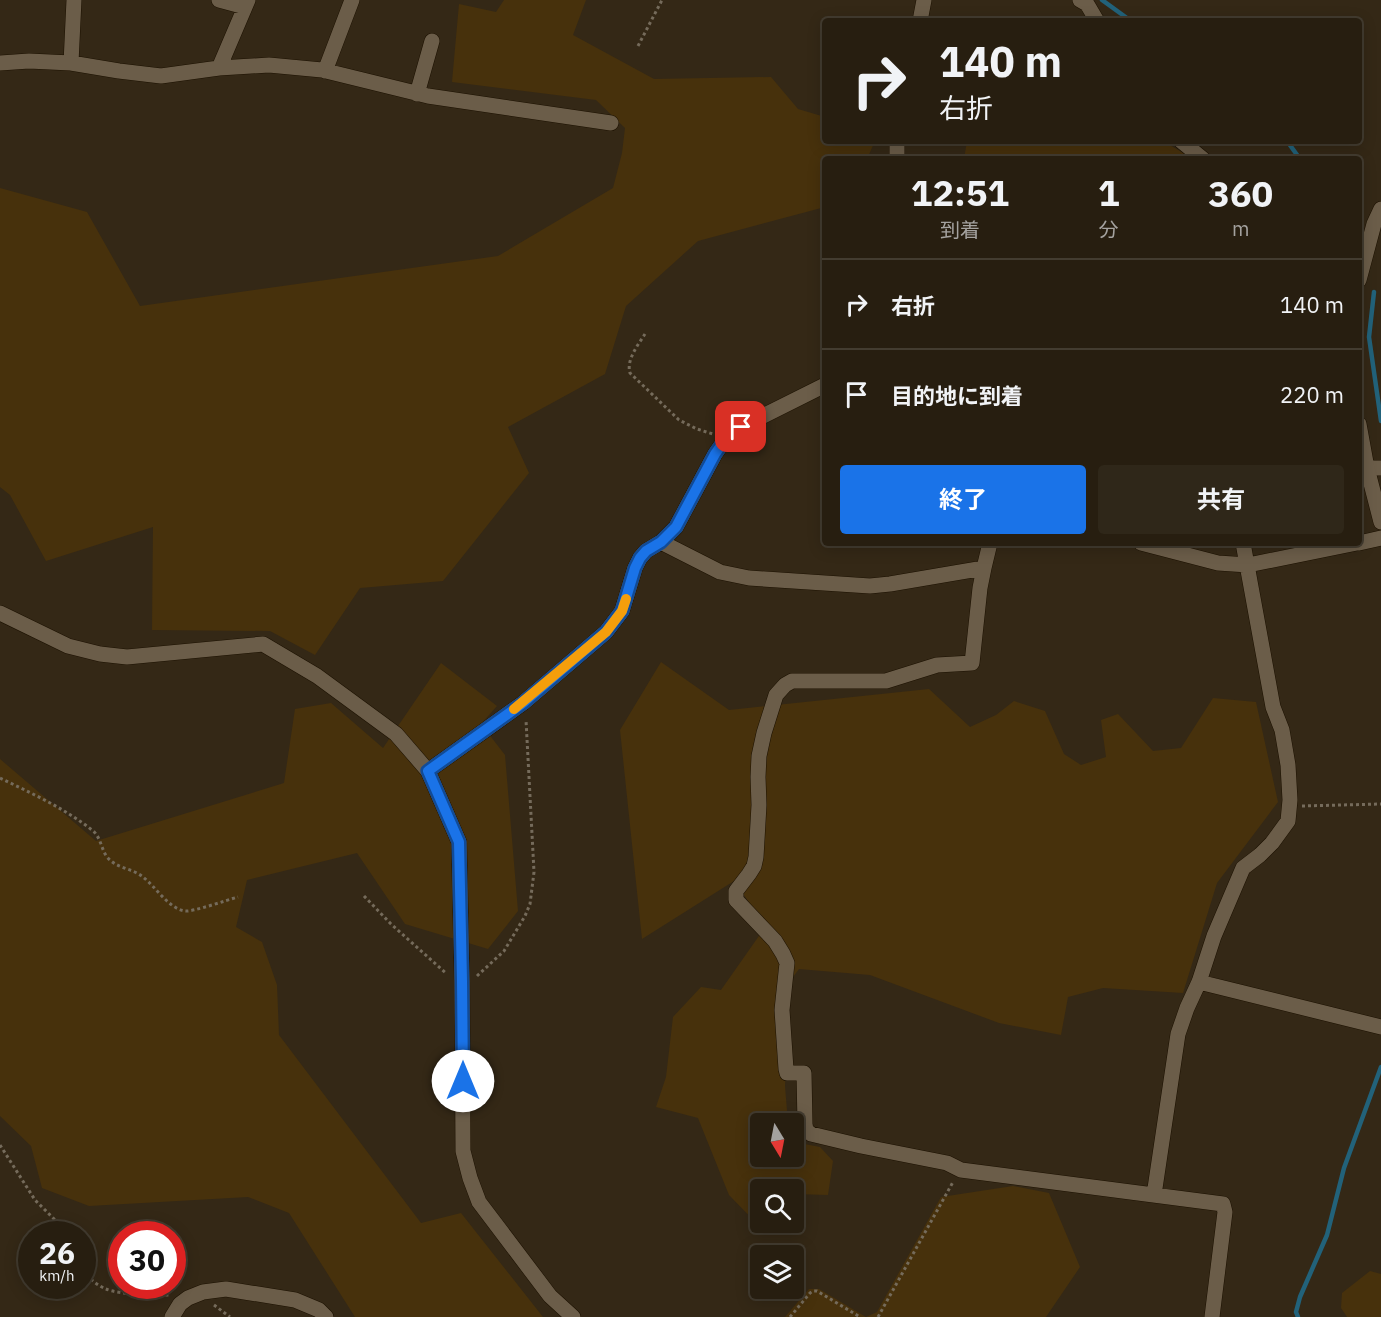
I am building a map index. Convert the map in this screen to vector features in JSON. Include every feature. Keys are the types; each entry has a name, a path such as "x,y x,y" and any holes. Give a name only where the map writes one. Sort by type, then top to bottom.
{"street":[{"path":"71,63 74,0"},
{"path":"219,0 246,4 219,68"},
{"path":"325,71 352,0"},
{"path":"921,18 924,0"},
{"path":"1080,0 1087,4 1095,18"},
{"path":"417,94 432,40"},
{"path":"0,63 29,61 71,63 161,76 219,68 269,65 325,71 417,94 611,123"},
{"path":"1185,144 1199,156"},
{"path":"1362,269 1374,224 1381,209"},
{"path":"428,771 523,703 606,632 622,611 640,558 676,527 715,454 729,434 822,386"},
{"path":"1362,433 1374,468 1381,522"},
{"path":"1362,542 1381,538"},
{"path":"661,542 720,572 748,578 870,586 984,568"},
{"path":"989,546 980,588 972,663 937,665 886,681 792,681 776,695 759,756 756,857 754,866 736,891 736,900 775,941 787,963 782,1010 786,1070 787,1072 804,1072 806,1130 811,1134 861,1146 947,1163 961,1170 1223,1204 1225,1212 1212,1317"},
{"path":"1153,546 1218,563 1248,565 1343,546"},
{"path":"1154,1195 1178,1034 1187,1008 1243,868 1272,843 1288,821 1290,804 1288,765 1282,730 1273,707 1244,546"},
{"path":"0,613 68,646 100,654 127,657 262,644 317,676 396,734 428,771 459,842 463,1151 470,1178 479,1202 550,1296 573,1317"},
{"path":"1199,982 1381,1027"},
{"path":"173,1316 183,1301 188,1298 203,1292 226,1289 294,1300 319,1310 326,1317"}],"path":[{"path":"638,46 662,0"},
{"path":"645,334 630,361 628,367 630,374 680,420 697,429 726,438"},
{"path":"363,896 462,988 504,951 530,904 534,872 526,720 523,703"},
{"path":"0,778 43,799 94,831 103,846 105,855 115,865 140,874 175,908 187,911 238,897"},
{"path":"1290,804 1311,806 1381,804"},
{"path":"0,1145 35,1200 56,1221"},
{"path":"878,1317 961,1170"},
{"path":"96,1282 106,1289 147,1295 171,1295 183,1301"},
{"path":"790,1317 813,1291 817,1291 860,1317"}],"shaded area":[{"path":"504,0 586,0 573,35 654,79 771,77 798,109 822,116 822,144 874,144 868,156 822,156 822,208 698,241 626,306 605,374 508,427 529,473 443,581 360,588 315,655 270,631 152,630 153,527 46,561 10,495 0,487 0,188 87,212 140,306 498,256 613,188 622,153 625,128 596,100 452,82 459,4 496,12"},
{"path":"966,144 1168,144 1185,154 1185,156 964,156"},
{"path":"661,662 729,710 929,689 970,727 996,715 1014,701 1045,711 1064,754 1081,765 1106,757 1101,720 1118,714 1153,751 1181,748 1213,698 1256,702 1278,802 1217,883 1183,993 1103,988 1068,997 1061,1035 999,1023 870,975 799,969 790,981 785,1086 787,1113 750,1113 750,1167 804,1167 804,1144 820,1147 833,1161 828,1195 804,1194 804,1179 750,1179 750,1217 729,1195 698,1118 656,1107 666,1077 673,1017 701,987 721,990 766,926 734,881 642,939 620,730"},
{"path":"441,663 497,706 481,724 505,755 518,911 488,949 405,924 357,853 247,880 236,927 262,942 277,985 279,1035 421,1223 461,1213 543,1317 355,1317 289,1213 248,1197 89,1206 42,1188 31,1146 0,1116 0,759 96,841 284,783 295,709 331,703 383,748"},
{"path":"1013,1186 1049,1193 1080,1267 1046,1317 866,1317 877,1312 941,1197"},
{"path":"1370,1271 1381,1274 1381,1317 1347,1317 1341,1308 1342,1293"},
{"path":"809,1289 819,1289 866,1317 785,1317 800,1299 804,1299 804,1295"}],"waterway":[{"path":"1102,0 1127,18"},
{"path":"1289,144 1298,156"},
{"path":"1374,292 1369,337 1381,421"},
{"path":"1298,1317 1296,1312 1300,1297 1327,1235 1344,1168 1381,1067"}],"slow traffic":[{"path":"514,709 606,632 622,611 626,599"}],"route":[{"path":"463,1081 459,842 428,771 523,703 606,632 622,611 640,558 676,527 715,454 729,434 741,427"}]}
